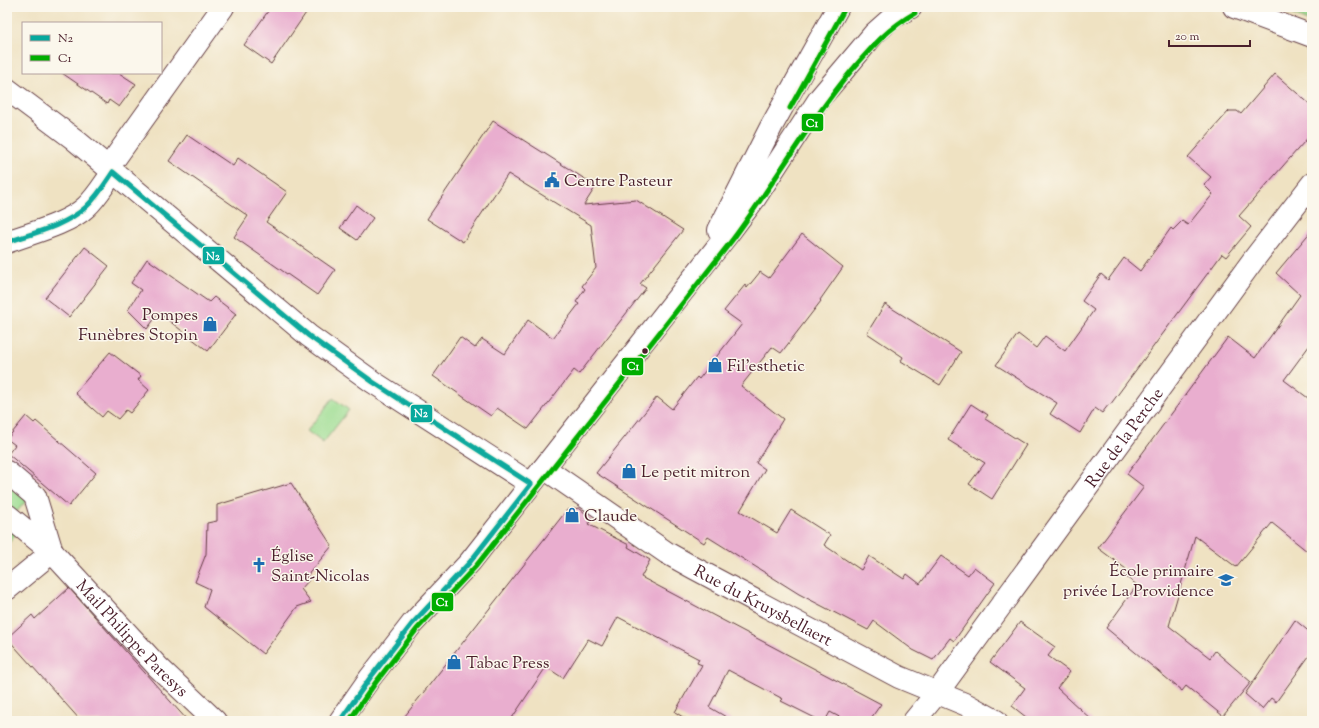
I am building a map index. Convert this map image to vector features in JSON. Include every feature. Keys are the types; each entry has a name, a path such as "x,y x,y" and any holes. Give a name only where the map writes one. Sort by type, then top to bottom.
{"street":[{"path":"7,242 66,219 80,212 91,202 110,170 223,7"},
{"path":"691,281 706,256 771,127 838,7"},
{"path":"340,721 370,678 412,624 470,562 755,198 820,98 874,34 892,18 911,7"},
{"path":"1234,7 1312,36"},
{"name":"Rue du Kruysbellaert","path":"7,89 42,114 309,336 373,382 538,476 687,565 899,677 967,705 996,721"},
{"name":"Rue de la Perche","path":"914,721 937,693 1231,291 1312,184"},
{"name":"Mail Philippe Paresys","path":"7,472 35,496 52,552"},
{"name":"Mail Philippe Paresys","path":"7,515 52,552 158,667 215,721"},
{"path":"7,589 52,552"}],"green space":[{"path":"1275,7 1312,7 1312,23"},
{"path":"333,398 349,410 323,443 307,431"},
{"path":"7,483 27,500 14,515 7,509"},
{"path":"7,526 16,534 7,545"}],"building":[{"path":"271,7 310,7 271,64 244,45"},
{"path":"63,74 121,74 136,84 119,107 109,100 107,104"},
{"path":"1275,74 1312,106 1312,133 1239,216 1251,227 1226,257 1222,254 1110,405 1109,404 1102,413 1095,408 1080,433 1050,414 1057,403 996,365 1018,334 1036,348 1045,336 1065,351 1094,310 1082,301 1101,274 1108,280 1124,258 1140,271 1171,228 1173,230 1182,221 1188,225 1213,194 1204,185 1211,177 1188,157 1229,111 1237,111 1241,114"},
{"path":"493,121 596,186 584,205 636,200 683,230 640,284 646,288 579,374 574,370 528,429 497,408 491,416 433,376 460,337 475,348 482,339 505,354 528,320 553,338 579,304 576,302 585,289 582,286 596,268 591,225 508,174 463,242 427,219"},
{"path":"187,135 233,166 238,158 287,192 266,222 335,270 317,295 234,237 248,216 169,161"},
{"path":"356,205 373,218 357,240 340,228"},
{"path":"1312,230 1312,342 1284,380 1312,401 1312,555 1272,523 1236,567 1195,536 1169,626 1210,658 1215,651 1251,682 1223,716 1186,686 1182,691 1106,628 1137,585 1122,574 1126,569 1098,548 1144,487 1127,474 1228,337 1255,358 1300,295 1276,273"},
{"path":"802,234 843,267 820,300 821,301 781,353 772,347 741,386 783,419 756,463 765,469 740,511 777,533 791,510 830,535 824,545 861,570 869,556 904,579 907,574 920,584 941,556 968,575 974,567 995,583 954,641 950,638 933,660 913,650 874,621 868,630 799,594 708,537 704,543 596,473 657,397 672,409 697,377 699,379 742,324 724,311 745,285 747,288 760,272 769,278"},
{"path":"85,247 109,266 69,317 45,298"},
{"path":"147,259 209,302 214,297 236,314 208,351 159,313 147,329 128,310 141,290 131,283"},
{"path":"885,304 961,352 940,385 901,361 903,357 867,333"},
{"path":"110,352 141,376 138,380 149,390 130,413 126,410 118,419 107,411 102,417 75,393"},
{"path":"971,404 988,415 985,419 1026,445 992,499 969,484 985,463 948,440"},
{"path":"26,416 34,423 36,421 96,473 69,506 8,454 15,445 7,439"},
{"name":"Église Saint-Nicolas","path":"291,483 332,546 306,577 309,580 301,589 311,602 297,607 263,654 204,607 210,589 195,582 206,554 207,523 217,521 217,505"},
{"path":"579,508 592,519 588,524 629,545 628,547 650,560 641,577 881,704 869,721 847,721 830,712 825,721 821,721 781,701 783,699 728,670 709,707 733,721 689,721 675,712 702,665 697,663 699,659 618,617 602,646 588,639 563,678 546,667 510,721 401,721 567,510"},
{"path":"69,588 188,721 81,721 7,638 32,615 35,619"},
{"path":"1295,620 1312,634 1312,652 1276,702 1271,698 1262,709 1245,694"},
{"path":"1020,622 1055,647 1048,656 1070,672 1057,688 1093,721 1031,721 1012,706 1025,688 990,662"}],"transit line":[{"name":"C1","path":"790,108 844,10"},
{"name":"C1","path":"349,721 376,682 417,629 476,566 733,239 836,90 873,46 896,25 915,13"},
{"name":"N2","path":"113,172 309,336 373,382 531,484"},
{"name":"N2","path":"7,242 49,228 78,214 94,199 113,172"},
{"name":"N2","path":"340,721 370,678 412,624 470,562 531,484"}],"place":[{"name":"Centre Pasteur","path":"552,180"},
{"name":"Pompes Funèbres Stopin","path":"210,324"},
{"name":"Fil'esthetic","path":"715,365"},
{"name":"Le petit mitron","path":"629,471"},
{"name":"Claude","path":"572,515"},
{"name":"Église Saint-Nicolas","path":"259,565"},
{"name":"École primaire privée La Providence","path":"1226,580"},
{"name":"Tabac Press","path":"454,662"}]}
